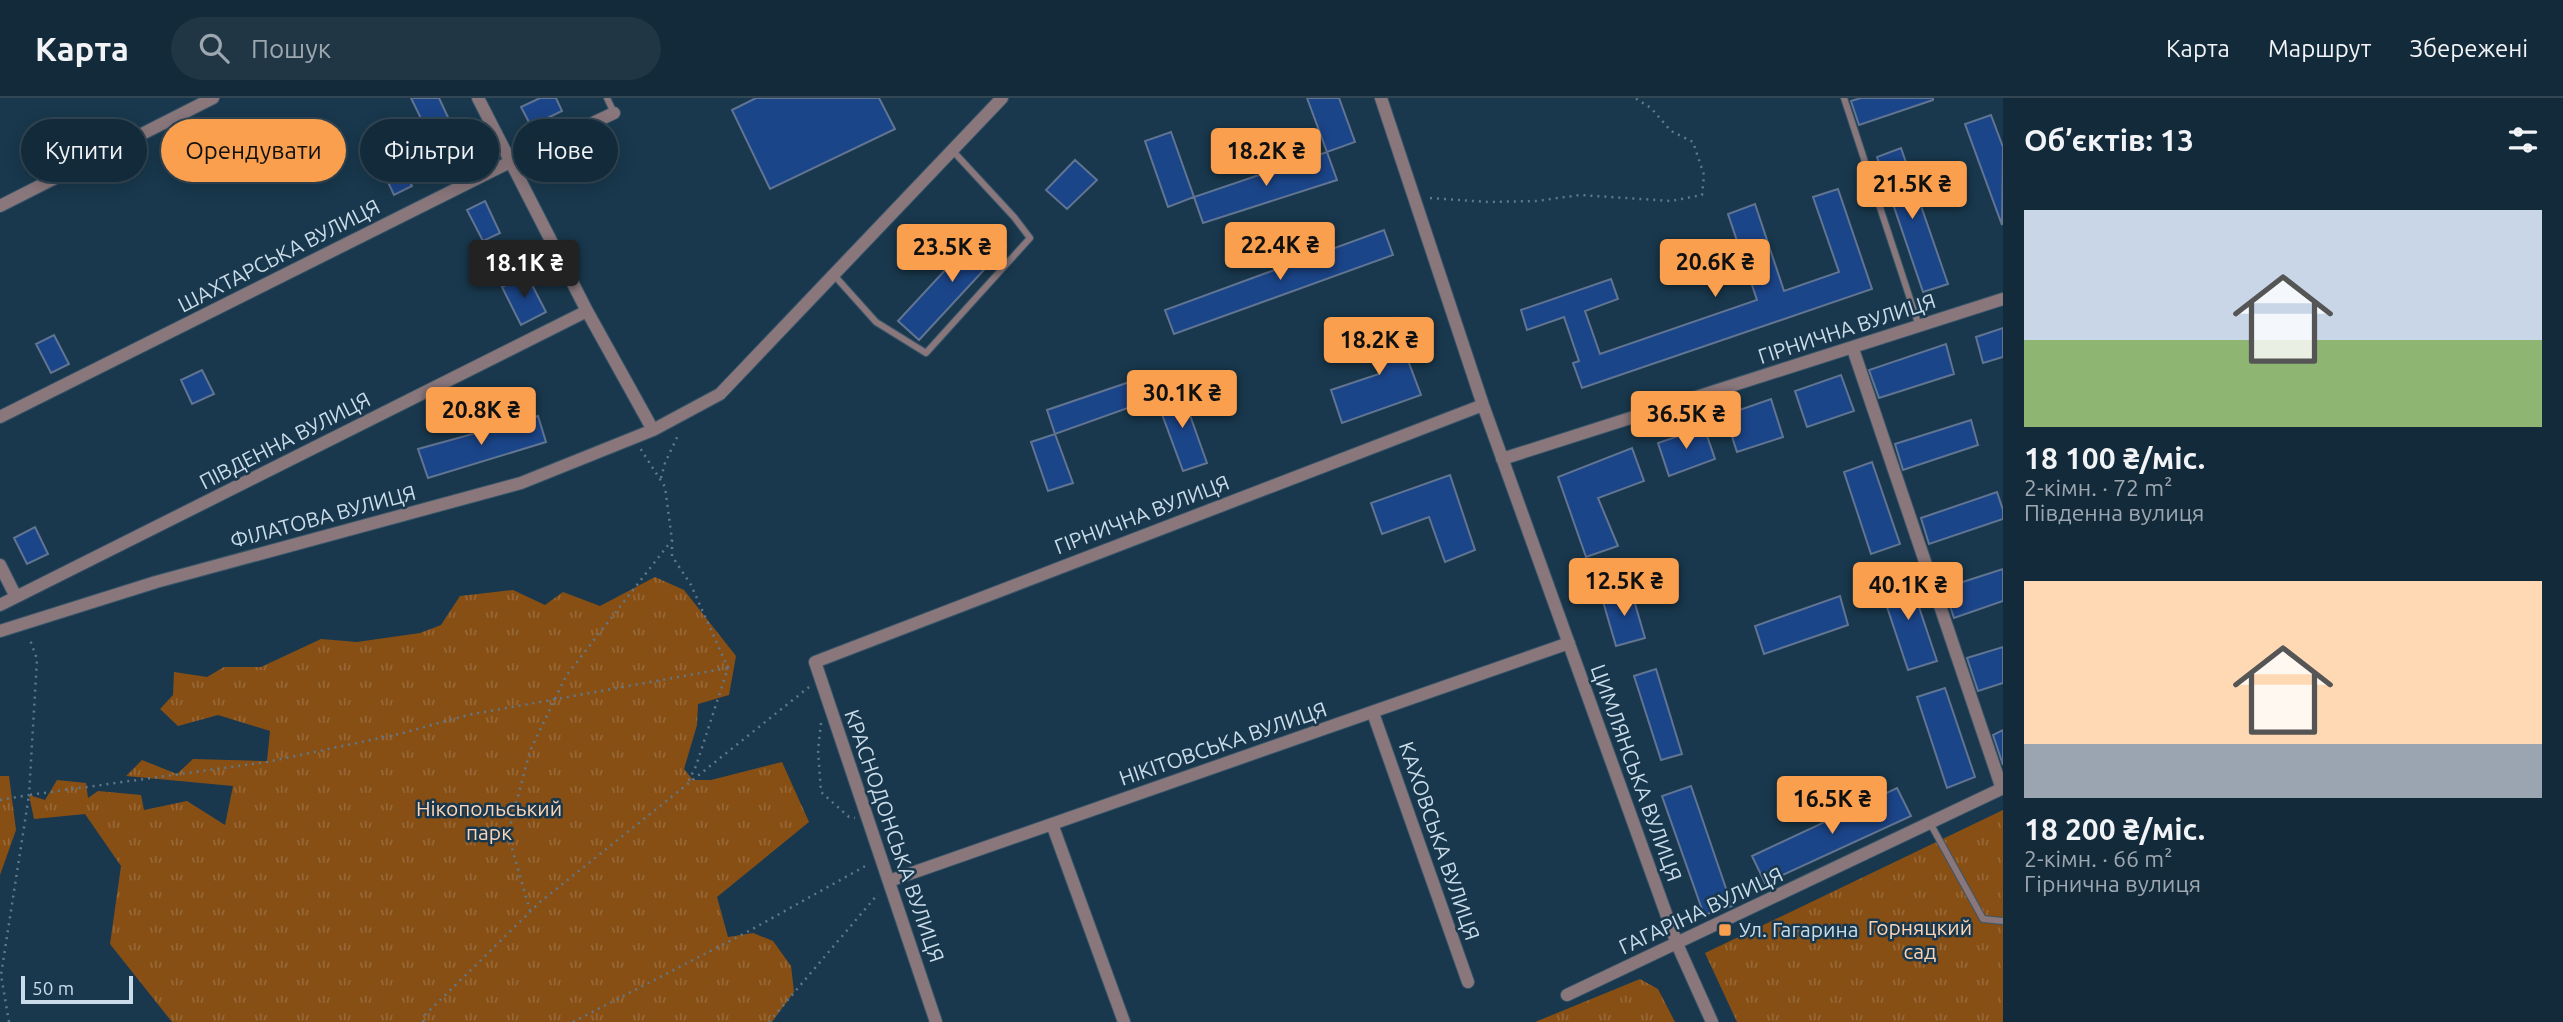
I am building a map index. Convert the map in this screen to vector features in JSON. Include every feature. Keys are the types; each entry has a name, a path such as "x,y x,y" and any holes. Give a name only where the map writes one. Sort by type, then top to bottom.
{"street":[{"path":"0,206 213,98"},
{"path":"478,98 587,311 653,430"},
{"name":"ФІЛАТОВА ВУЛИЦЯ","path":"0,631 156,582 521,483 653,430 685,413 720,394 1002,98"},
{"name":"ЦИМЛЯНСЬКА ВУЛИЦЯ","path":"1381,98 1502,459 1677,944 1712,1022"},
{"name":"ШАХТАРСЬКА ВУЛИЦЯ","path":"0,417 510,162 614,113"},
{"name":"ГІРНИЧНА ВУЛИЦЯ","path":"1502,459 2003,299"},
{"name":"ПІВДЕННА ВУЛИЦЯ","path":"0,605 587,311"},
{"path":"1853,349 2003,788"},
{"name":"ГІРНИЧНА ВУЛИЦЯ","path":"815,662 1483,405"},
{"path":"0,565 16,597"},
{"name":"НІКІТОВСЬКА ВУЛИЦЯ","path":"889,881 1569,643"},
{"name":"КРАСНОДОНСЬКА ВУЛИЦЯ","path":"815,662 936,1022"},
{"name":"КАХОВСЬКА ВУЛИЦЯ","path":"1373,713 1468,982"},
{"name":"ГАГАРІНА ВУЛИЦЯ","path":"1567,995 2003,788"},
{"path":"1052,824 1124,1022"}],"lane":[{"path":"607,98 614,113"},
{"path":"1844,98 1919,326"},
{"path":"833,274 876,322 926,353 1030,238 952,150"},
{"path":"1930,823 1983,919 2003,921"}],"path":[{"path":"1414,196 1488,202 1536,201 1580,195 1671,201 1702,195 1704,175 1693,142 1671,131 1651,108 1635,98"},
{"path":"661,478 685,413"},
{"path":"633,438 661,478 665,488 672,556 691,585 728,668 688,784"},
{"path":"530,911 508,834 530,751 566,676 671,540"},
{"path":"9,1022 1,975 29,795 37,659 28,634"},
{"path":"0,800 267,762 399,734 468,716 728,668"},
{"path":"423,1022 425,1015 530,911 820,678"},
{"path":"821,713 818,750 821,792 849,817 869,821"},
{"path":"573,1022 749,931 881,857"},
{"path":"769,1022 889,881"}],"green space":[{"name":"Нікопольський парк","path":"655,577 684,590 736,656 729,695 698,704 697,725 684,769 693,780 711,780 782,762 809,822 717,897 728,937 753,933 773,941 791,966 794,992 772,1022 172,1022 110,944 121,866 85,814 34,819 29,795 45,800 57,780 86,783 88,798 98,791 141,795 144,810 187,801 225,825 233,786 126,776 142,760 177,774 193,759 267,761 270,731 218,715 178,726 160,709 173,695 174,672 207,677 224,667 261,667 321,639 357,642 420,633 441,625 460,596 513,590 545,605 563,592 600,606"},
{"path":"0,776 9,776 16,830 0,875"},
{"name":"Горняцкий сад","path":"2003,810 2003,1022 1737,1022 1705,953"},
{"path":"1640,979 1658,989 1675,1022 1535,1022"}],"building":[{"path":"411,98 439,98 449,119 421,119"},
{"path":"540,98 556,98 562,111 545,119 527,119 521,107"},
{"path":"756,98 879,98 895,129 770,189 732,110"},
{"path":"1307,98 1339,98 1355,142 1327,152"},
{"path":"1861,98 1933,100 1859,125 1851,101"},
{"path":"1991,115 2003,147 2002,225 1965,124"},
{"path":"1171,132 1194,197 1168,207 1145,141"},
{"path":"1901,148 1948,284 1923,292 1877,157"},
{"path":"1327,152 1337,180 1203,223 1194,197"},
{"path":"1075,160 1097,180 1067,209 1046,190"},
{"path":"388,182 410,182 412,186 394,195"},
{"path":"1838,189 1872,289 1582,388 1573,363 1579,361 1564,317 1527,330 1521,310 1611,279 1618,299 1585,311 1600,354 1757,300 1728,214 1755,204 1784,291 1839,272 1813,197"},
{"path":"485,201 500,233 483,241 467,210"},
{"path":"985,227 1006,246 919,340 898,321"},
{"path":"1384,230 1393,255 1174,334 1165,310"},
{"path":"527,275 546,312 521,325 502,287"},
{"path":"1392,318 1421,395 1342,423 1331,390 1379,374 1362,330"},
{"path":"2003,328 2003,357 1983,363 1976,337"},
{"path":"54,335 69,364 51,373 36,344"},
{"path":"1946,344 1954,374 1879,398 1869,370"},
{"path":"202,370 214,394 192,404 181,380"},
{"path":"1841,375 1854,411 1807,427 1795,391"},
{"path":"1147,376 1156,398 1055,434 1047,410"},
{"path":"1181,390 1207,463 1183,471 1156,398"},
{"path":"1771,399 1783,437 1737,452 1725,415"},
{"path":"538,416 546,442 428,478 418,449"},
{"path":"1971,420 1978,445 1903,470 1895,444"},
{"path":"1704,427 1715,459 1669,476 1658,443"},
{"path":"1055,434 1073,483 1048,491 1031,442"},
{"path":"1632,448 1644,481 1598,498 1618,546 1586,557 1558,477"},
{"path":"1872,462 1900,544 1871,554 1844,472"},
{"path":"1450,475 1475,550 1445,562 1429,517 1382,534 1371,503"},
{"path":"1997,492 2003,519 1929,544 1921,518"},
{"path":"35,527 48,554 27,564 14,538"},
{"path":"2003,569 2003,601 1954,618 1944,588"},
{"path":"1908,574 1937,661 1908,670 1879,583"},
{"path":"1631,590 1645,638 1616,646 1602,598"},
{"path":"1840,596 1848,625 1764,654 1755,626"},
{"path":"2003,647 2003,683 1978,691 1967,658"},
{"path":"1656,669 1682,754 1661,760 1634,676"},
{"path":"1945,688 1975,777 1947,788 1917,697"},
{"path":"2003,730 2003,765 1993,735"},
{"path":"1691,786 1732,906 1704,915 1662,796"},
{"path":"1897,788 1911,816 1765,883 1752,856"}],"place":[{"name":"Ул. Гагарина","path":"1725,930"}]}
